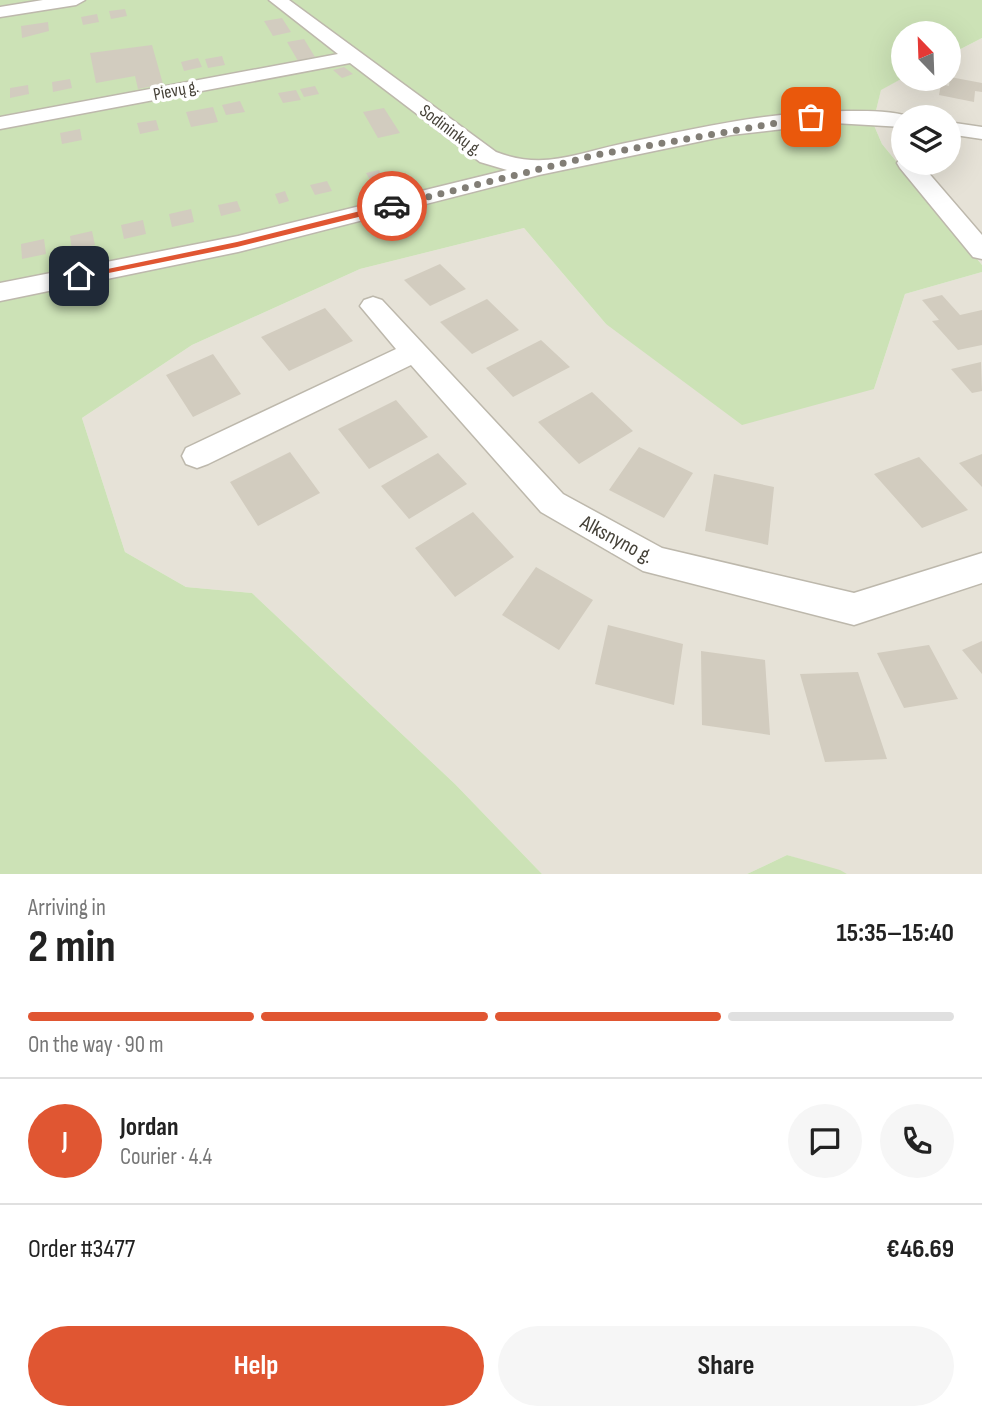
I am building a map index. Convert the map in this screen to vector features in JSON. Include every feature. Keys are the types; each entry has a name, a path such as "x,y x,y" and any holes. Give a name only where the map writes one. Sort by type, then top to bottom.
{"street":[{"path":"0,12 76,0"},
{"name":"Sodininkų g.","path":"278,0 488,157 514,166 545,168 596,155 789,119 833,116 891,119"},
{"name":"Pievų g.","path":"0,123 352,57"},
{"path":"961,130 982,133"},
{"path":"0,292 237,244 545,168"},
{"path":"918,175 982,250"},
{"name":"Alksnyno g.","path":"373,306 552,503 655,561 854,608 982,568"},
{"path":"197,456 414,352"}],"shaded area":[{"path":"982,38 982,265 908,175 961,175 961,105 891,105 891,155 882,144 873,123 881,89 891,84 891,91 961,91 961,49"},
{"path":"524,228 606,324 874,389 905,294 982,272 982,874 847,874 787,855 747,874 542,874 455,784 252,593 186,587 125,552 82,418 192,345 360,269"}],"green space":[{"path":"0,0 982,0 982,38 961,49 961,21 891,21 891,85 881,90 873,123 882,144 891,155 891,175 908,175 982,265 982,272 905,294 874,389 742,425 606,324 524,228 360,269 192,345 82,418 125,552 186,587 252,593 455,784 542,874 0,874"},
{"path":"787,855 840,870 847,874 747,874"}],"building":[{"path":"125,9 127,16 111,19 109,11"},
{"path":"97,14 99,22 83,25 81,17"},
{"path":"282,18 291,32 273,36 264,21"},
{"path":"48,22 49,31 22,38 21,26"},
{"path":"304,39 315,57 298,61 287,42"},
{"path":"152,45 163,84 138,89 135,76 96,83 90,53"},
{"path":"222,56 225,65 208,68 205,59"},
{"path":"198,58 202,67 184,71 181,62"},
{"path":"344,67 353,74 342,78 333,70"},
{"path":"70,79 72,88 53,92 52,82"},
{"path":"961,79 982,83 982,92 975,91 974,102 939,95 940,91 961,91"},
{"path":"28,85 29,94 10,98 10,88"},
{"path":"315,86 319,94 304,97 300,89"},
{"path":"296,90 301,100 283,103 278,93"},
{"path":"240,101 245,112 226,115 222,105"},
{"path":"213,107 218,122 191,127 186,112"},
{"path":"384,108 400,133 378,138 363,112"},
{"path":"156,120 159,130 140,134 137,123"},
{"path":"80,129 82,140 62,144 60,133"},
{"path":"379,170 386,182 373,185 366,173"},
{"path":"327,181 332,191 315,195 310,185"},
{"path":"285,191 289,201 279,204 275,194"},
{"path":"237,201 241,211 221,216 218,205"},
{"path":"191,209 194,222 172,227 169,214"},
{"path":"143,220 146,234 124,239 121,225"},
{"path":"92,231 95,245 72,250 70,236"},
{"path":"44,239 46,254 22,259 21,244"},
{"path":"440,264 466,289 430,306 404,280"},
{"path":"942,295 960,315 982,310 982,345 958,350 932,321 939,320 922,300"},
{"path":"487,299 519,330 472,354 440,322"},
{"path":"325,308 353,341 289,371 261,337"},
{"path":"541,340 570,367 513,397 486,368"},
{"path":"213,354 241,394 193,417 166,375"},
{"path":"981,362 982,391 972,393 951,369"},
{"path":"592,392 633,431 579,464 538,422"},
{"path":"396,400 428,437 369,469 338,429"},
{"path":"639,447 693,473 664,518 609,490"},
{"path":"290,452 320,493 258,526 230,482"},
{"path":"438,453 467,484 409,519 381,486"},
{"path":"982,454 982,487 959,463"},
{"path":"919,457 968,510 922,528 874,474"},
{"path":"714,474 774,487 768,545 705,531"},
{"path":"473,512 514,557 455,597 415,548"},
{"path":"536,567 593,600 559,650 502,615"},
{"path":"608,625 683,644 674,705 595,684"},
{"path":"982,641 982,674 962,650"},
{"path":"929,645 958,699 904,708 877,653"},
{"path":"701,651 765,660 770,735 702,725"},
{"path":"858,672 887,759 825,762 800,674"}],"way so far":[{"path":"392,206 596,155 811,117"}],"route":[{"path":"79,276 237,244 392,206"}]}
